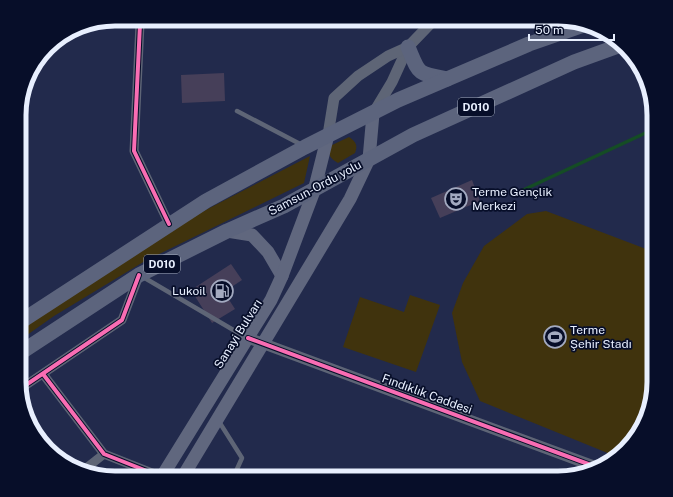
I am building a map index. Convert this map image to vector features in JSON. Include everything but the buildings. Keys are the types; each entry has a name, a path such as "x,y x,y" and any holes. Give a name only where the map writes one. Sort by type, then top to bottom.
{"highway":[{"name":"D010","path":"26,318 206,201 305,147 373,114 398,100 529,44 575,28"},
{"path":"408,47 418,71 425,75 447,79"},
{"name":"Samsun-Ordu yolu","path":"26,349 139,275 314,191 427,128 574,62 615,47"}],"main road":[{"path":"186,471 350,199 369,159 373,114"},
{"name":"Sanayi Bulvarı","path":"165,471 271,300 282,276 314,191 328,135"},
{"path":"227,232 252,235 268,252 282,276"}],"street":[{"path":"140,26 134,151 169,224"},
{"path":"373,114 392,82 408,47 428,26"},
{"path":"328,135 334,98 358,76 388,56 408,47"},
{"path":"26,386 122,320 139,275"},
{"name":"Fındıklık Caddesi","path":"248,338 590,465"},
{"path":"43,374 104,454 144,471"},
{"path":"88,467 104,454"}],"lane":[{"path":"237,111 305,147"},
{"path":"139,275 248,338"},
{"path":"218,419 242,458 236,471"}],"shaded area":[{"path":"349,137 356,144 355,153 338,163 330,156 330,146"},
{"path":"310,156 304,183 145,261 54,316 26,336 26,326 51,308 198,214"},
{"name":"Terme Şehir Stadı","path":"546,211 647,249 647,388 642,411 638,421 629,436 610,454 480,401 462,362 452,313 463,283 484,246 527,214"},
{"path":"410,295 440,305 416,372 343,347 360,297 404,312"}],"waterway":[{"path":"521,191 647,132"}],"cycle path":[{"path":"140,26 134,151 169,224"},
{"path":"26,385 122,320 139,275"},
{"path":"248,338 590,465"},
{"path":"43,374 104,454 147,471"}],"place":[{"name":"Terme Gençlik Merkezi","path":"456,199"},
{"name":"Lukoil","path":"222,291"},
{"name":"Terme Şehir Stadı","path":"555,337"}]}
